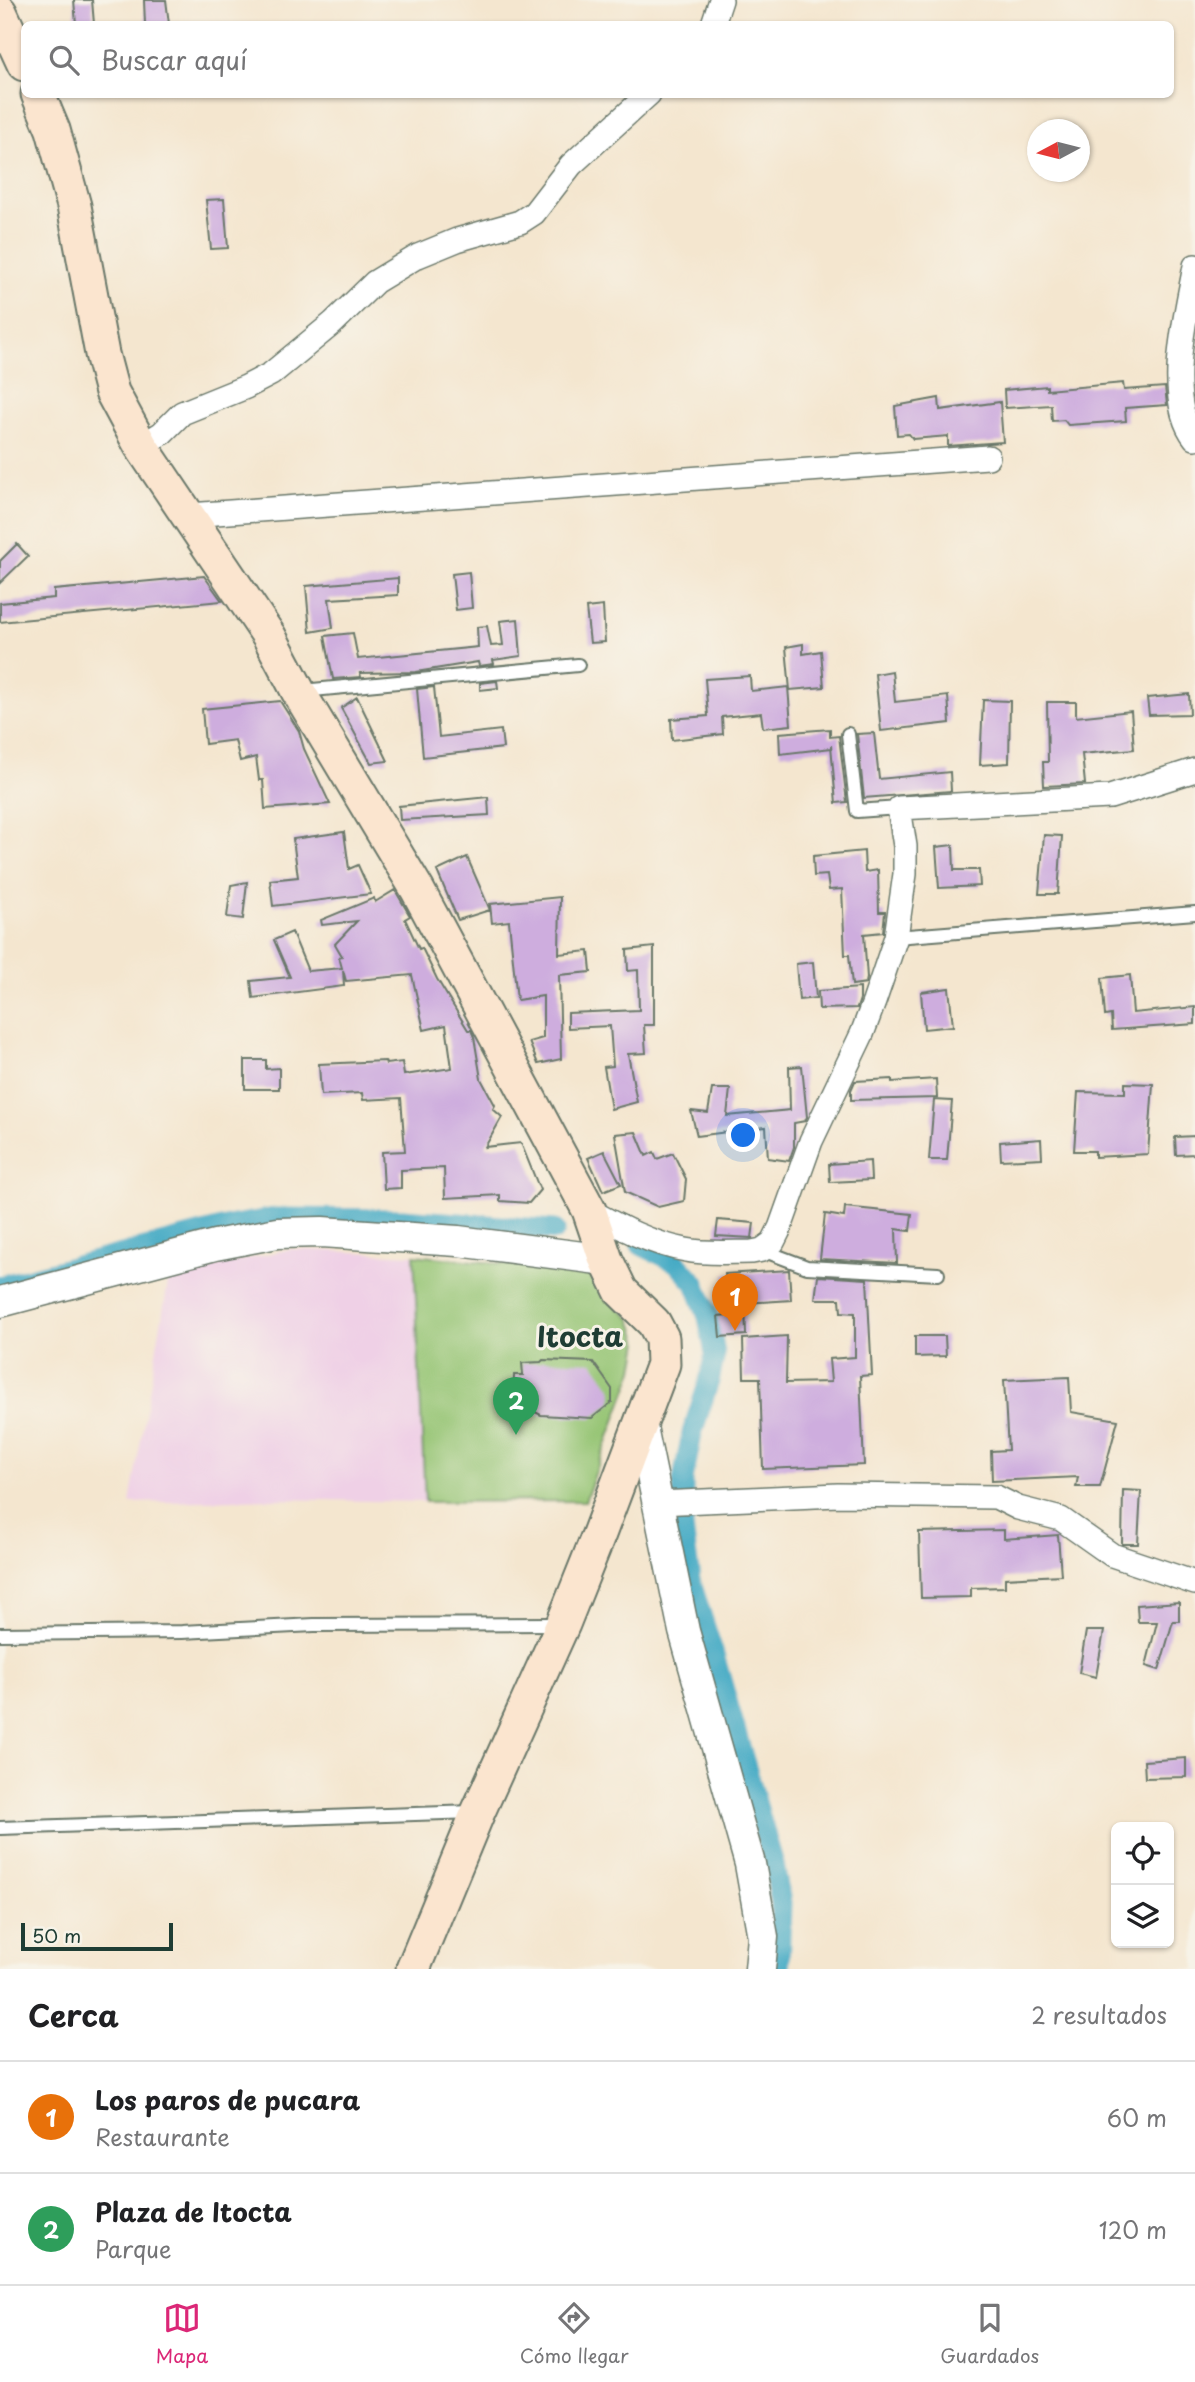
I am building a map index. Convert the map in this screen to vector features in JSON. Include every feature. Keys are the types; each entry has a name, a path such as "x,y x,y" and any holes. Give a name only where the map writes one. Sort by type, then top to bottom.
{"main road":[{"path":"0,12 21,58"},
{"path":"40,98 53,130 74,206 102,354 112,392 141,446 269,636 298,691 417,889 589,1210 606,1260 621,1291 654,1323 662,1338 663,1364 600,1534 478,1812 413,1969"}],"street":[{"path":"714,21 721,0"},
{"path":"141,446 162,433 182,412 246,387 271,374 333,323 375,282 407,263 457,240 520,222 534,213 571,164 645,98"},
{"path":"1195,266 1183,338 1179,387 1183,414 1195,438"},
{"path":"189,515 988,457"},
{"path":"589,1210 617,1226 664,1245 688,1251 752,1252 762,1250 773,1242 811,1141 862,1034 895,937 905,874 905,846 899,808 1110,797 1195,770"},
{"path":"0,1302 215,1245 277,1233 322,1232 458,1241 606,1260"},
{"path":"641,1422 673,1503 684,1631 750,1864 763,1937 760,1969"},
{"path":"673,1503 838,1495 996,1497 1018,1508 1061,1519 1112,1555 1195,1583"}],"lane":[{"path":"298,691 578,664"},
{"path":"848,734 857,811 899,808"},
{"path":"895,937 1195,913"},
{"path":"762,1250 807,1267 938,1274"},
{"path":"0,1634 182,1632 314,1625 562,1624"},
{"path":"0,1828 478,1812"}],"shaded area":[{"path":"290,1249 414,1255 425,1502 273,1499 130,1503 169,1277"}],"green space":[{"path":"414,1255 553,1269 590,1276 603,1294 631,1319 639,1342 634,1370 585,1501 425,1502"}],"building":[{"path":"74,0 92,0 94,21 76,21"},
{"path":"144,0 166,0 169,21 145,21"},
{"path":"224,199 228,248 211,249 206,200"},
{"path":"1123,383 1124,390 1165,387 1167,405 1125,408 1126,421 1068,425 1064,420 1052,421 1051,405 1005,408 1004,390 1047,386 1047,390"},
{"path":"939,398 940,410 1000,402 1003,442 948,446 948,436 913,439 909,434 897,435 895,406"},
{"path":"17,544 28,556 0,583 0,561"},
{"path":"469,572 472,608 456,610 452,574"},
{"path":"204,576 222,601 0,622 0,603 54,598 54,590"},
{"path":"398,578 398,595 329,599 333,628 310,632 306,586"},
{"path":"603,606 605,642 590,643 586,608"},
{"path":"518,619 521,656 493,660 494,664 479,666 478,662 416,672 360,673 361,677 333,679 325,636 353,633 358,659 478,647 477,627 487,626 491,646 503,645 500,621"},
{"path":"803,644 803,654 821,651 824,687 790,690 786,647"},
{"path":"892,671 895,702 948,696 950,723 881,731 875,674"},
{"path":"750,676 751,691 788,687 791,725 763,728 761,713 722,717 723,734 672,740 671,719 708,716 705,679"},
{"path":"497,681 498,688 480,690 480,683"},
{"path":"434,687 439,737 501,730 503,748 423,757 417,689"},
{"path":"1189,694 1190,714 1149,715 1147,698"},
{"path":"357,697 388,761 371,763 341,708"},
{"path":"983,700 1010,701 1009,763 980,765"},
{"path":"280,701 299,731 304,749 330,804 265,809 263,780 259,780 256,757 240,761 235,740 205,744 202,709"},
{"path":"1047,702 1076,702 1076,717 1131,711 1134,749 1082,754 1085,784 1044,786 1043,762 1048,762"},
{"path":"830,729 830,737 839,736 847,802 836,803 831,745 831,748 780,754 779,733"},
{"path":"874,733 879,779 950,772 951,791 864,798 857,734"},
{"path":"488,797 489,815 400,820 399,806"},
{"path":"344,832 349,869 358,865 371,894 273,906 270,880 298,877 293,839"},
{"path":"1044,835 1062,836 1058,894 1039,894"},
{"path":"953,845 954,870 979,870 980,886 939,888 936,847"},
{"path":"864,851 865,872 878,870 879,912 885,912 883,932 864,934 866,983 852,985 849,955 845,955 842,889 829,890 827,875 814,876 813,856"},
{"path":"467,857 490,910 458,920 437,871"},
{"path":"247,882 243,919 227,917 231,885"},
{"path":"395,890 410,916 405,919 419,949 422,948 437,979 474,1037 481,1079 495,1105 493,1109 502,1117 485,1147 521,1143 540,1190 529,1203 500,1201 500,1195 445,1198 444,1168 401,1170 401,1188 384,1189 382,1152 405,1151 401,1098 363,1100 362,1093 321,1095 319,1064 402,1062 404,1075 452,1068 446,1025 424,1030 412,975 346,981 343,970 344,986 253,998 251,981 290,977 274,940 292,932 308,971 342,968 339,957 342,956 335,944 357,921 322,925 321,920 374,898 375,902"},
{"path":"560,897 559,954 589,951 591,972 559,975 561,1059 538,1064 529,1042 543,1038 543,996 517,1000 509,921 492,923 490,904"},
{"path":"654,947 654,1025 644,1025 646,1053 628,1054 637,1102 611,1109 604,1067 613,1066 610,1026 568,1028 568,1013 639,1010 638,970 628,971 627,950"},
{"path":"813,962 816,998 799,1000 796,964"},
{"path":"1130,975 1133,1013 1195,1007 1195,1024 1112,1030 1111,1015 1105,1016 1102,978"},
{"path":"860,988 857,1008 819,1009 818,991"},
{"path":"949,988 953,1026 924,1029 921,992"},
{"path":"245,1060 266,1060 266,1069 279,1068 279,1089 245,1089"},
{"path":"802,1066 807,1117 805,1121 794,1123 794,1147 789,1161 768,1158 766,1127 697,1136 691,1111 708,1113 712,1089 730,1089 727,1116 790,1110 789,1067"},
{"path":"892,1079 892,1082 936,1079 937,1098 851,1100 855,1081"},
{"path":"1125,1083 1153,1084 1148,1154 1095,1157 1095,1151 1074,1151 1078,1092 1125,1093"},
{"path":"934,1100 952,1101 947,1160 929,1160"},
{"path":"636,1132 646,1156 654,1152 657,1159 673,1153 686,1179 684,1201 658,1207 625,1192 615,1134"},
{"path":"1195,1136 1195,1154 1176,1155 1175,1137"},
{"path":"1041,1139 1042,1158 1001,1160 1000,1142"},
{"path":"604,1151 621,1184 603,1191 588,1158"},
{"path":"870,1161 871,1180 830,1182 829,1164"},
{"path":"845,1207 912,1214 910,1231 896,1229 897,1263 820,1259 825,1214 844,1217"},
{"path":"718,1220 754,1223 752,1238 716,1236"},
{"path":"789,1270 791,1300 745,1303 746,1335 720,1337 718,1316 728,1315 725,1274"},
{"path":"818,1276 867,1279 872,1375 860,1376 864,1465 763,1469 760,1378 744,1378 743,1339 787,1336 786,1383 831,1382 829,1359 855,1357 855,1313 841,1312 840,1299 815,1299"},
{"path":"915,1336 945,1336 946,1356 915,1357"},
{"path":"543,1360 593,1362 612,1389 612,1402 592,1418 541,1415 513,1401 514,1375 523,1375 522,1363"},
{"path":"1069,1377 1071,1412 1118,1420 1100,1487 1076,1487 1078,1477 992,1481 991,1451 1008,1450 1004,1380"},
{"path":"1123,1490 1141,1491 1138,1544 1122,1544"},
{"path":"1004,1530 1004,1539 1058,1535 1061,1575 1005,1578 1005,1587 971,1588 971,1597 921,1598 919,1532"},
{"path":"1179,1602 1179,1621 1173,1621 1159,1670 1146,1666 1157,1622 1138,1622 1137,1605"},
{"path":"1086,1631 1104,1631 1096,1677 1079,1673"},
{"path":"1186,1758 1186,1777 1145,1778 1144,1761"}],"waterway":[{"path":"0,1286 234,1225 275,1218 402,1219 555,1230"},
{"path":"641,1245 676,1262 695,1283 708,1317 715,1354 692,1433 683,1480 683,1528 690,1580 774,1865 781,1903 779,1969"}],"place":[{"name":"Los paros de pucara","path":"735,1331"},
{"name":"Plaza de Itocta","path":"516,1435"}],"district":[{"name":"Itocta","path":"580,1337"}]}
